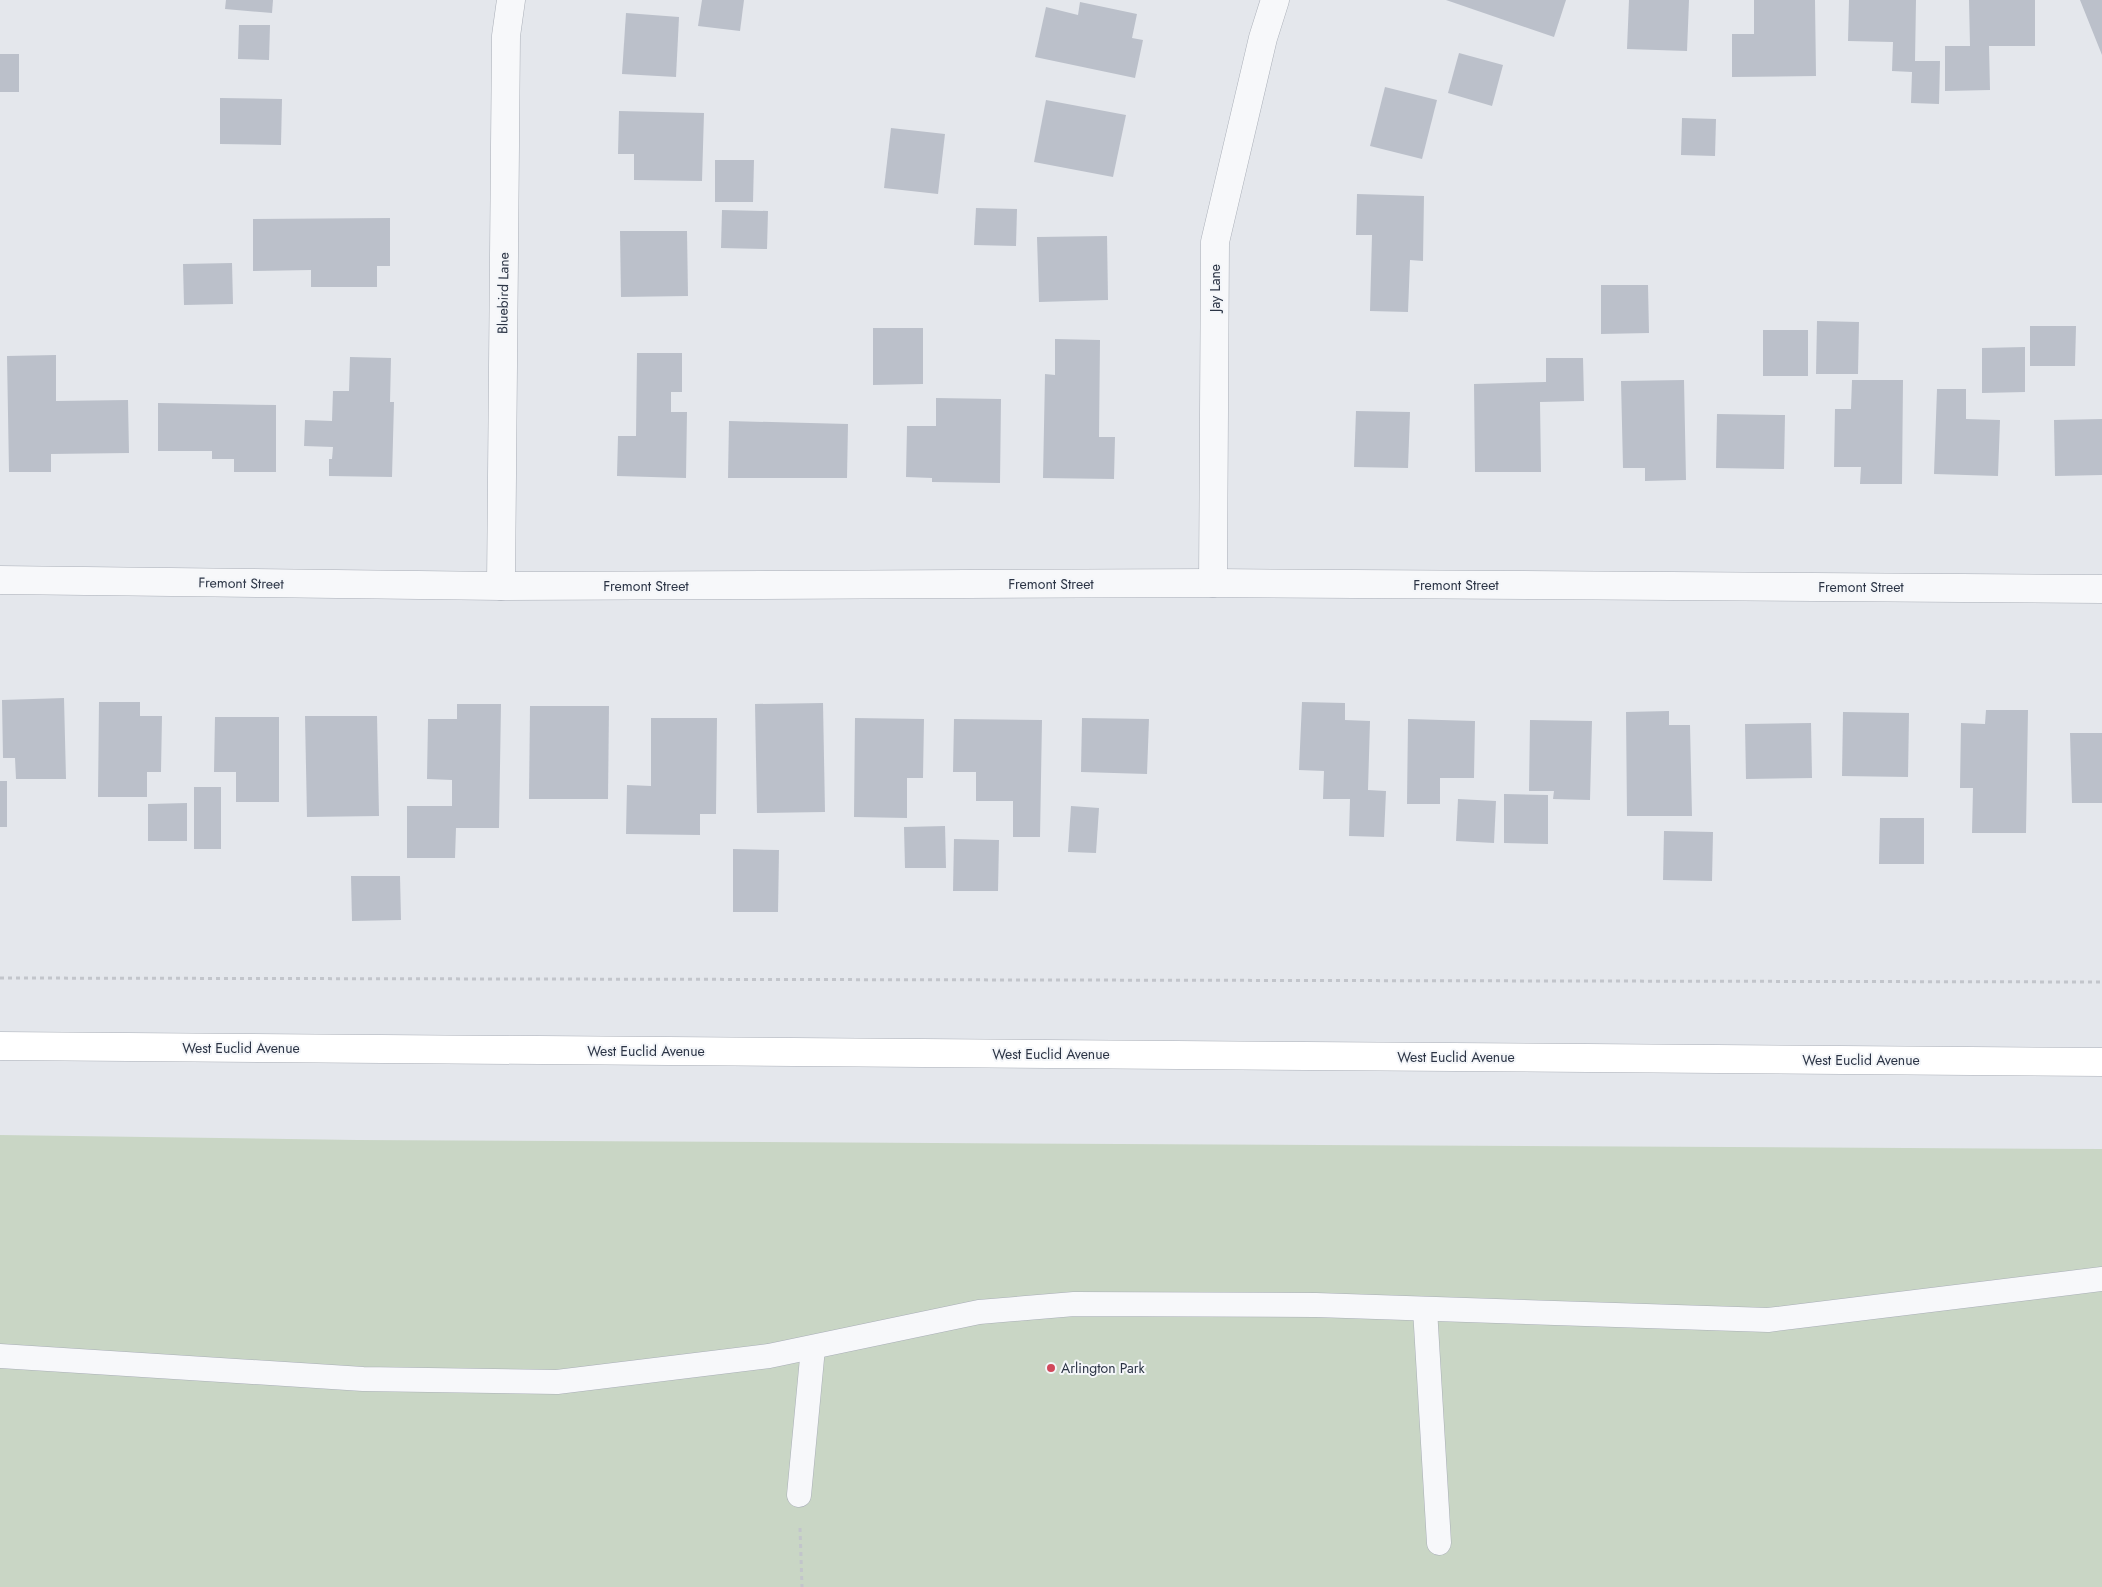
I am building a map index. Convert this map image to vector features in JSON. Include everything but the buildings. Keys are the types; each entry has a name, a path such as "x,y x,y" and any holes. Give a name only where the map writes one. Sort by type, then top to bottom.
{"main road":[{"name":"West Euclid Avenue","path":"0,1046 2102,1062"}],"street":[{"name":"Bluebird Lane","path":"500,586 506,36 511,0"},
{"name":"Jay Lane","path":"1212,583 1216,242 1263,38 1275,0"},
{"name":"Fremont Street","path":"0,580 500,586 1212,583 2102,589"}],"lane":[{"path":"0,1356 363,1379 558,1382 769,1356 979,1312 1074,1304 1316,1305 1768,1320 2102,1279"},
{"path":"1425,1309 1439,1543"},
{"path":"799,1496 813,1348"}],"path":[{"path":"0,978 2102,982"},
{"path":"799,1496 802,1587"}],"green space":[{"name":"Arlington Park","path":"0,1135 357,1140 2102,1149 2102,1587 0,1587"}],"place":[{"name":"Arlington Park","path":"1051,1368"}]}
